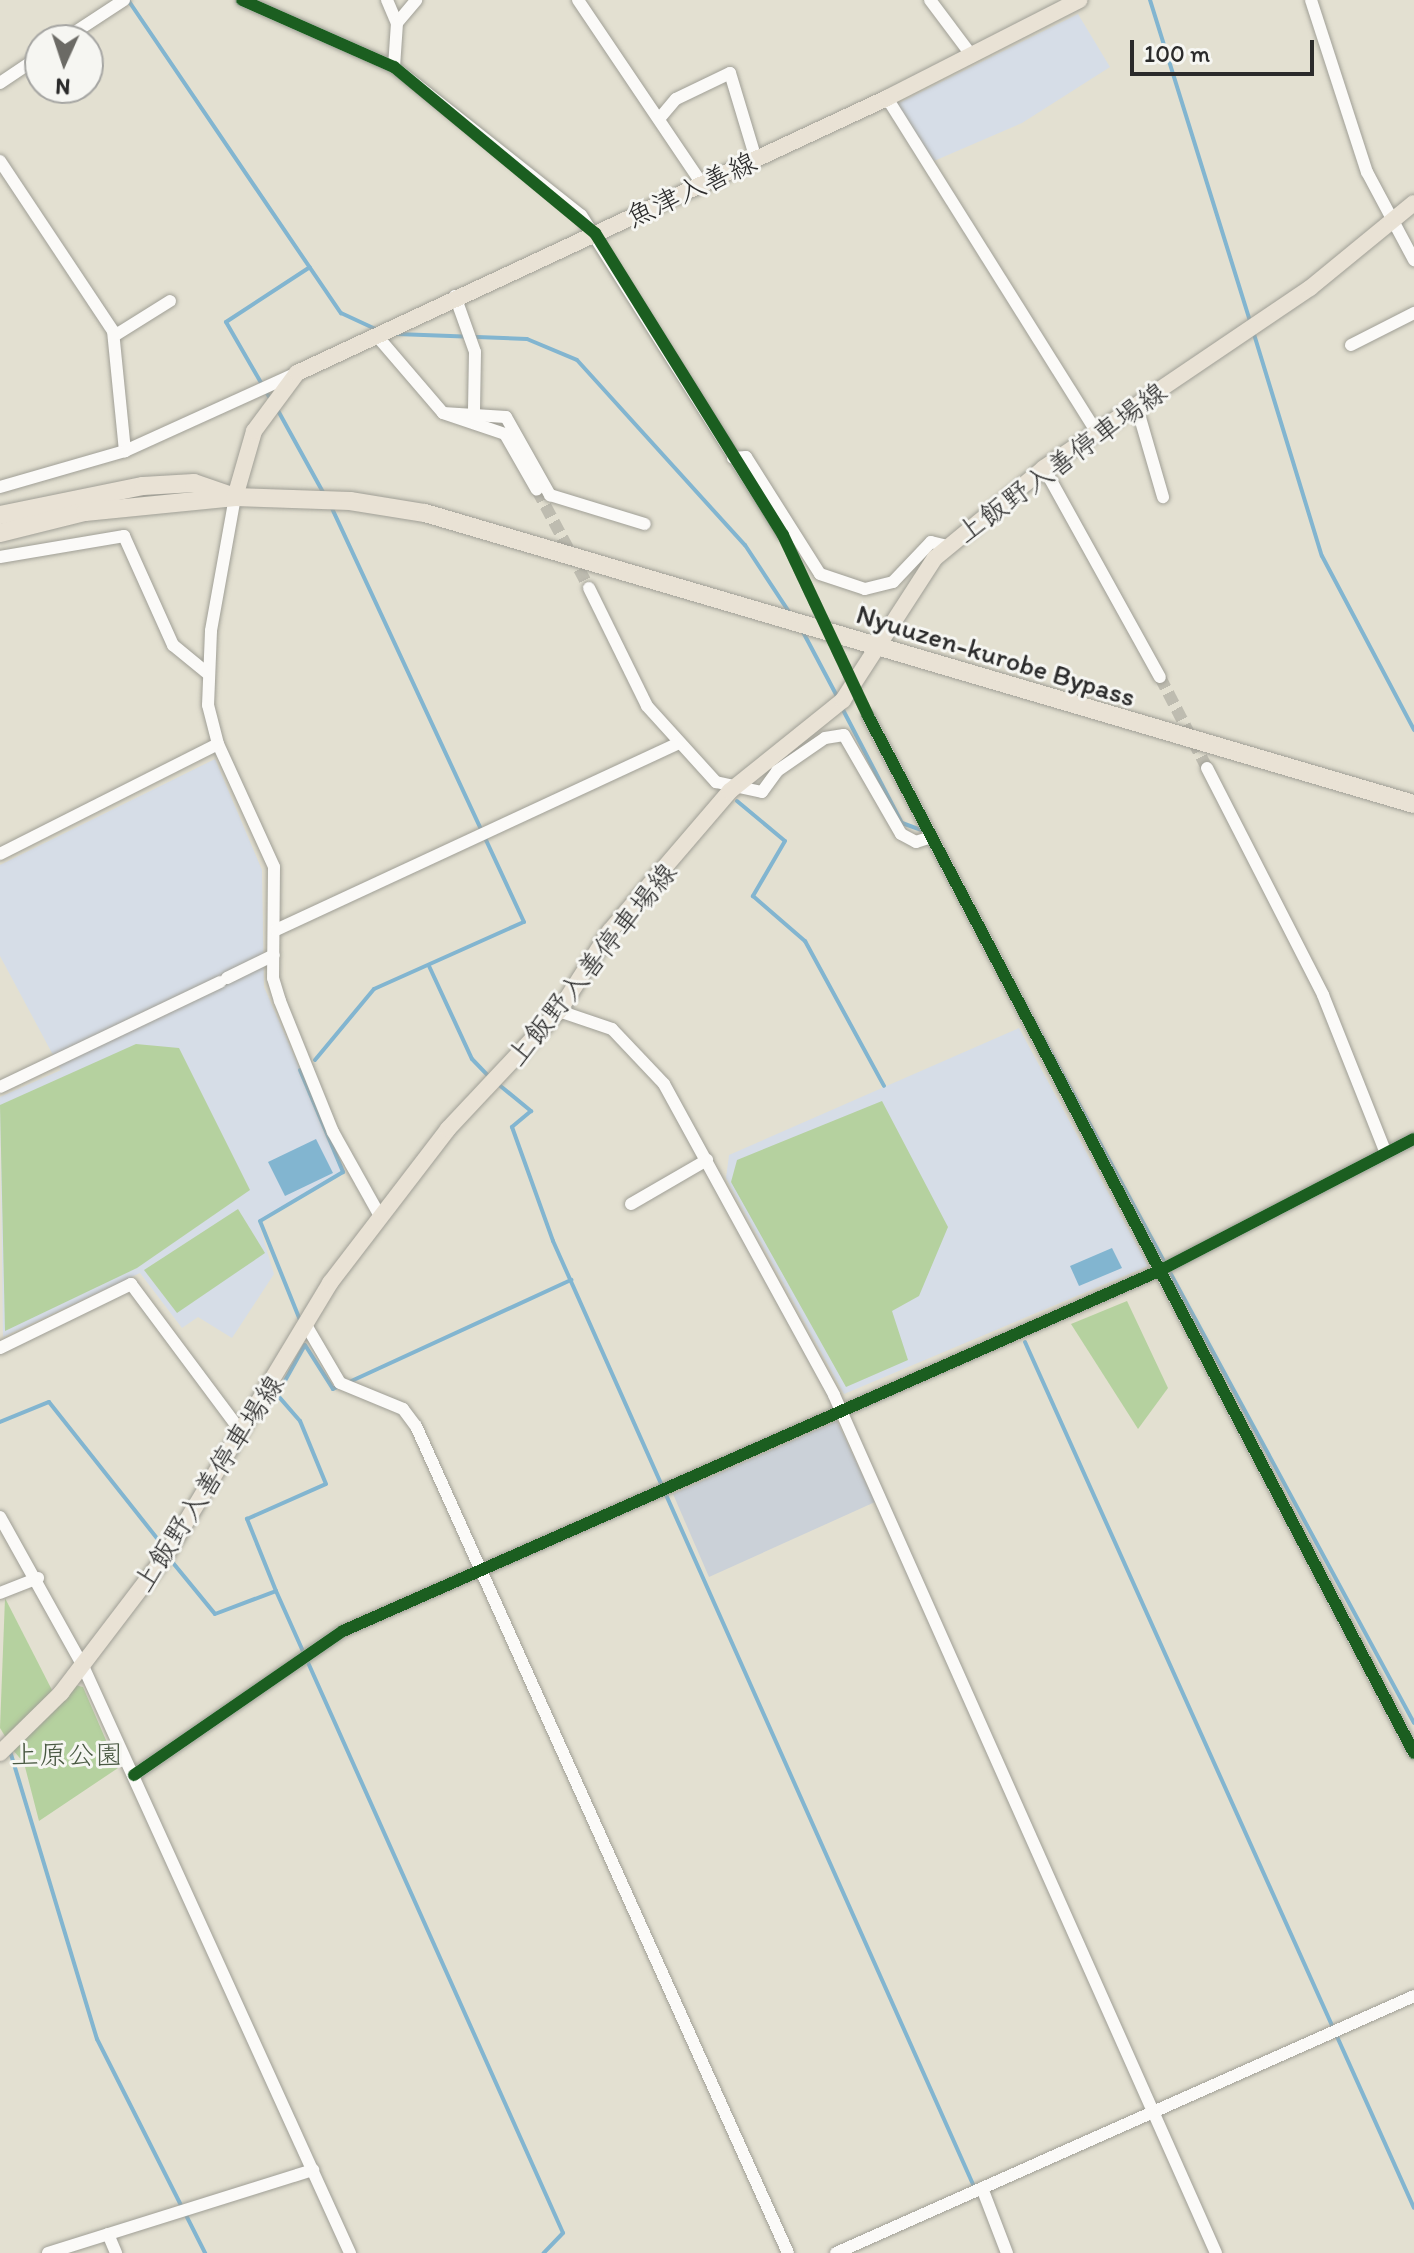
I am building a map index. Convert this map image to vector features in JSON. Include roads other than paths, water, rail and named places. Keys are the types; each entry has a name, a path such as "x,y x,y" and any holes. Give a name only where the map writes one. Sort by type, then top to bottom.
{"highway":[{"path":"0,515 143,486 194,483 235,497"},
{"path":"0,533 85,512 235,497"},
{"name":"Nyuuzen-kurobe Bypass","path":"235,497 350,501 470,523 1414,804"}],"main road":[{"name":"魚津入善線","path":"235,497 254,431 297,373 455,296 887,98 1079,0"},
{"name":"上飯野入善停車場線","path":"2,1746 83,1666 188,1524 306,1325 448,1129 559,1011 610,931 730,791 843,700 877,643 947,546 1095,430 1310,288 1414,203"}],"street":[{"path":"87,24 124,0"},
{"path":"242,0 394,67 595,233 783,535"},
{"path":"387,0 397,23 394,67"},
{"path":"397,23 416,0"},
{"path":"595,0 581,4 702,184"},
{"path":"930,0 972,56"},
{"path":"1311,0 1367,172 1414,260"},
{"path":"0,83 24,67"},
{"path":"659,119 676,99 730,73 756,159"},
{"path":"887,98 1095,430"},
{"path":"0,161 114,336 125,451"},
{"path":"455,296 475,352 474,412"},
{"path":"114,336 170,301"},
{"path":"1351,345 1414,313"},
{"path":"377,336 443,413 496,425 537,490"},
{"path":"0,487 125,451 297,373"},
{"path":"1136,404 1163,497"},
{"path":"443,413 474,412 506,417 519,431 550,495 645,524"},
{"path":"733,458 746,457 820,574 865,589 893,582 931,542 947,546"},
{"path":"1044,468 1160,677"},
{"path":"235,497 207,673 218,744 274,867 274,955 280,1001 333,1132 381,1218"},
{"path":"0,557 124,536 173,645 207,673"},
{"path":"589,588 647,706 678,743 730,791 762,792 777,771 825,738 844,735 901,834 916,842 931,837"},
{"path":"868,716 1414,1753"},
{"path":"276,930 678,743"},
{"path":"0,854 218,744"},
{"path":"1207,768 1323,995 1386,1153"},
{"path":"0,1087 274,955"},
{"path":"559,1011 627,1041 664,1084 840,1406 1216,2253"},
{"path":"134,1775 331,1639 840,1406 1159,1271 1414,1139"},
{"path":"631,1204 707,1160"},
{"path":"0,1348 131,1284 242,1433"},
{"path":"306,1325 340,1383 403,1409 416,1426 788,2253"},
{"path":"0,1517 38,1578 83,1666 350,2253"},
{"path":"0,1593 38,1578"},
{"path":"836,2253 1414,1996"},
{"path":"48,2253 313,2170"},
{"path":"982,2188 1007,2253"},
{"path":"108,2234 116,2253"}],"water":[{"path":"316,1139 333,1173 285,1196 268,1162"},
{"path":"1112,1248 1122,1268 1079,1286 1070,1266"}],"waterway":[{"path":"128,0 341,313 376,329"},
{"path":"1150,0 1250,322"},
{"path":"271,400 226,322 310,267"},
{"path":"1253,331 1322,556 1414,730"},
{"path":"397,334 527,339 577,360 745,545 791,615"},
{"path":"276,407 324,494"},
{"path":"315,1060 374,989 524,922 330,505"},
{"path":"803,632 838,698"},
{"path":"841,706 902,823 924,831"},
{"path":"737,801 785,841 753,896 805,941 884,1086"},
{"path":"932,833 1414,1723"},
{"path":"429,966 472,1059 491,1079"},
{"path":"300,1070 343,1172 260,1221 300,1320"},
{"path":"498,1084 531,1111 512,1127 553,1241 975,2189"},
{"path":"347,1383 571,1280"},
{"path":"1025,1342 1414,2208"},
{"path":"276,1591 247,1519 326,1484 300,1421 277,1395 305,1345 333,1389 339,1386"},
{"path":"0,1422 49,1402 164,1547"},
{"path":"169,1558 215,1614 276,1591 563,2233 544,2253"},
{"path":"10,1751 97,2039 205,2253"}],"tunnel":[{"path":"537,490 589,588"},
{"path":"783,535 868,716"},
{"path":"1160,677 1207,768"}],"park label":[{"name":"上原公園","path":"67,1754"}]}
